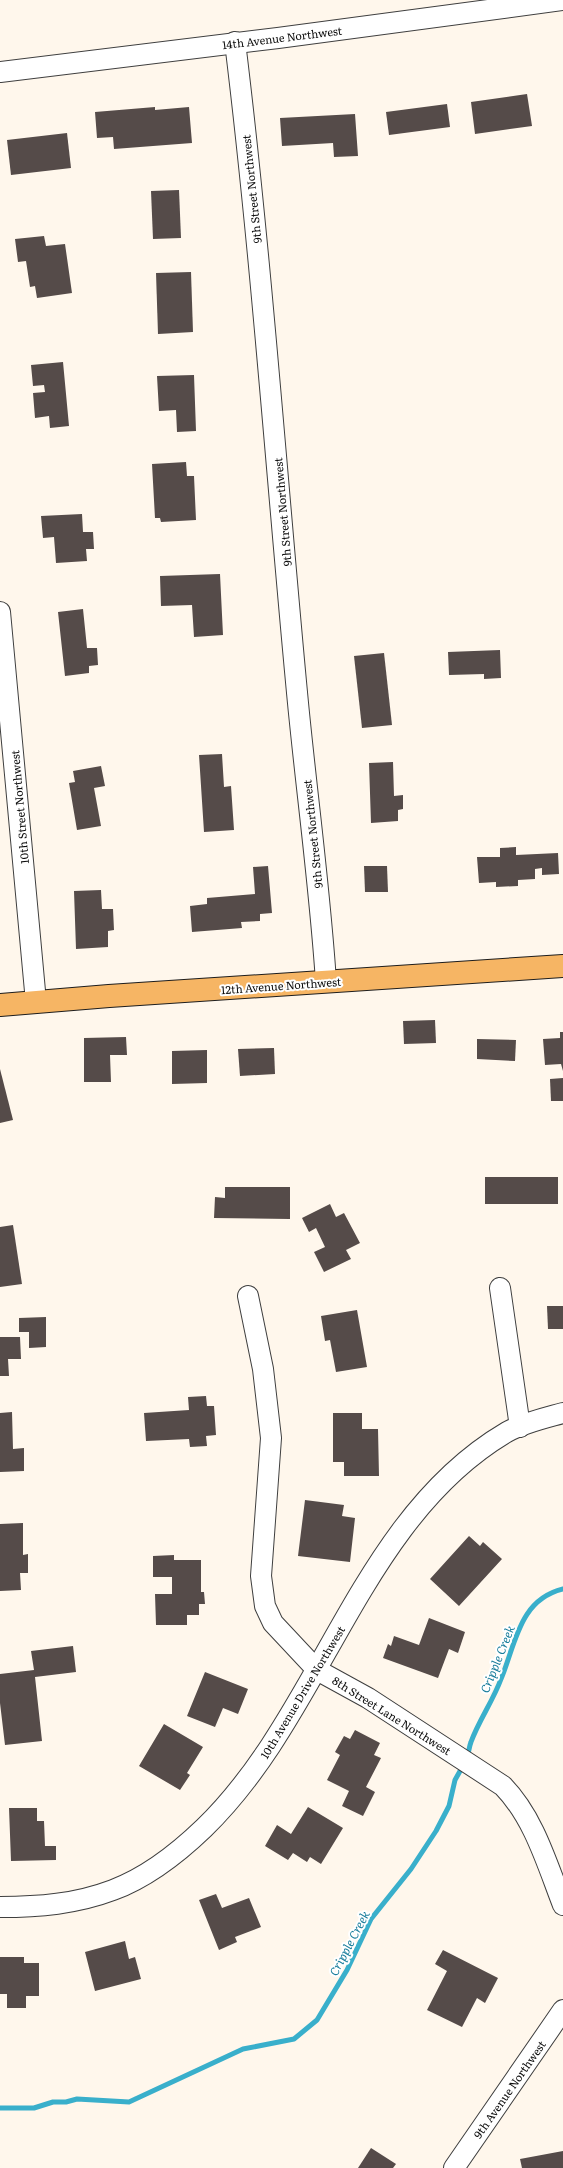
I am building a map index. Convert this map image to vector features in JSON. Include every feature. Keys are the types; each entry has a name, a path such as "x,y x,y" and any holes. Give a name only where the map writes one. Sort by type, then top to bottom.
{"main road":[{"name":"12th Avenue Northwest","path":"0,1005 563,966"}],"street":[{"name":"14th Avenue Northwest","path":"0,72 563,0"},
{"name":"9th Street Northwest","path":"235,42 248,153 326,982"},
{"name":"10th Street Northwest","path":"0,612 36,1002"},
{"path":"500,1288 520,1427"},
{"name":"8th Street Lane Northwest","path":"248,1296 263,1369 271,1438 261,1576 262,1594 273,1623 317,1670 368,1698 503,1786 514,1797 530,1822 563,1905"},
{"name":"10th Avenue Drive Northwest","path":"0,1907 58,1905 80,1900 114,1890 137,1880 165,1863 209,1824 236,1794 256,1767 317,1670 357,1599 416,1510 443,1480 463,1462 508,1432 563,1413"},
{"name":"9th Avenue Northwest","path":"454,2168 563,2010"}],"building":[{"path":"527,94 532,126 475,134 471,102"},
{"path":"447,104 450,127 389,135 386,112"},
{"path":"155,107 155,110 189,107 192,143 114,149 113,137 97,138 95,112"},
{"path":"355,114 358,156 334,157 333,143 282,146 280,118"},
{"path":"67,133 71,168 11,175 7,140"},
{"path":"179,190 181,238 153,239 151,191"},
{"path":"44,236 46,246 65,244 72,293 37,298 35,286 30,287 26,261 18,262 15,239"},
{"path":"191,272 193,332 158,334 156,273"},
{"path":"63,362 69,426 50,428 49,416 35,418 33,393 45,392 44,385 33,386 31,365"},
{"path":"194,375 196,431 177,432 176,410 159,411 157,376"},
{"path":"186,462 187,476 194,476 196,520 161,522 160,518 155,518 152,464"},
{"path":"82,514 83,532 93,532 94,549 86,549 87,561 56,563 54,537 43,538 41,516"},
{"path":"220,574 223,635 194,637 192,605 161,606 160,576"},
{"path":"83,609 87,648 97,648 98,665 89,666 89,673 65,676 58,612"},
{"path":"500,650 501,678 484,679 484,674 449,675 448,652"},
{"path":"384,653 392,725 362,728 354,656"},
{"path":"222,754 224,787 231,786 234,830 204,832 199,755"},
{"path":"393,762 394,796 403,795 403,809 398,810 398,821 371,823 369,763"},
{"path":"101,766 105,786 94,788 101,826 77,830 69,783 75,782 73,771"},
{"path":"516,847 516,855 558,853 559,874 542,875 542,868 535,869 535,879 518,880 518,886 496,887 496,882 479,883 477,857 500,857 500,848"},
{"path":"268,866 272,913 260,914 260,921 241,922 242,928 192,932 190,906 207,904 207,898 255,894 253,867"},
{"path":"364,866 387,866 388,892 365,892"},
{"path":"101,890 102,909 113,909 114,930 108,931 108,947 76,949 74,891"},
{"path":"435,1020 436,1043 404,1044 403,1021"},
{"path":"560,1032 563,1032 563,1071 561,1064 545,1065 543,1039 560,1038"},
{"path":"126,1037 127,1055 110,1055 111,1082 84,1082 84,1038"},
{"path":"477,1039 516,1040 515,1061 477,1059"},
{"path":"274,1048 275,1074 240,1076 238,1049"},
{"path":"207,1050 207,1083 172,1084 172,1051"},
{"path":"0,1069 13,1120 0,1123"},
{"path":"563,1078 563,1101 551,1101 550,1079"},
{"path":"485,1177 558,1177 558,1204 485,1204"},
{"path":"225,1187 290,1187 290,1219 214,1218 215,1197 225,1198"},
{"path":"330,1204 336,1217 344,1213 360,1243 346,1250 351,1259 324,1272 314,1252 325,1247 316,1228 309,1232 302,1218"},
{"path":"13,1225 22,1284 0,1287 0,1227"},
{"path":"547,1306 563,1306 563,1329 548,1329"},
{"path":"357,1310 367,1367 336,1372 330,1340 325,1341 321,1316"},
{"path":"46,1317 46,1347 29,1348 29,1332 19,1332 19,1318"},
{"path":"0,1337 20,1337 21,1359 8,1359 9,1376 0,1376"},
{"path":"206,1396 207,1406 214,1406 216,1435 206,1436 207,1446 190,1447 189,1439 146,1441 144,1413 189,1410 188,1397"},
{"path":"12,1412 13,1449 24,1448 24,1471 0,1472 0,1413"},
{"path":"333,1413 362,1413 362,1429 378,1429 379,1476 344,1476 344,1462 333,1462"},
{"path":"305,1500 344,1505 342,1516 355,1518 350,1562 298,1556"},
{"path":"23,1523 23,1555 28,1554 28,1573 20,1573 21,1590 0,1591 0,1524"},
{"path":"469,1536 480,1546 483,1542 502,1559 459,1606 430,1579"},
{"path":"174,1555 174,1560 201,1560 201,1592 204,1592 205,1604 199,1604 199,1615 187,1615 187,1625 156,1625 155,1594 172,1594 172,1577 153,1577 153,1556"},
{"path":"429,1618 465,1632 458,1653 449,1649 438,1678 383,1658 388,1644 391,1646 394,1636 419,1645"},
{"path":"73,1646 76,1672 35,1677 42,1741 5,1745 0,1703 0,1674 34,1670 31,1651"},
{"path":"205,1672 248,1689 238,1714 223,1708 215,1727 187,1716"},
{"path":"164,1724 203,1747 187,1773 190,1775 180,1790 139,1766"},
{"path":"355,1730 380,1743 374,1755 381,1758 366,1787 375,1792 363,1816 342,1806 349,1791 327,1780 340,1755 335,1752 344,1736 350,1739"},
{"path":"308,1807 343,1828 321,1864 310,1857 307,1862 293,1853 288,1860 265,1846 277,1825 291,1834"},
{"path":"9,1808 37,1808 37,1821 44,1821 45,1846 56,1846 56,1860 11,1861"},
{"path":"216,1894 222,1908 249,1898 261,1927 235,1937 237,1942 219,1950 199,1900"},
{"path":"125,1941 129,1959 135,1957 141,1979 95,1991 85,1952"},
{"path":"443,1950 498,1978 485,2003 477,1998 462,2027 427,2010 447,1971 435,1964"},
{"path":"0,1957 24,1957 24,1963 39,1963 39,1996 26,1996 26,2008 7,2008 7,1994 0,1994"},
{"path":"371,2148 396,2164 393,2168 358,2168"},
{"path":"563,2151 563,2168 522,2168 520,2159"}],"waterway":[{"name":"Cripple Creek","path":"467,1757 474,1734 498,1687 521,1625 528,1613 537,1603 548,1595 563,1589"},
{"name":"Cripple Creek","path":"0,2108 34,2108 53,2102 66,2102 77,2099 129,2102 243,2049 294,2039 317,2020 347,1970 371,1919 411,1869 436,1831 449,1806 455,1780 464,1764"}]}
